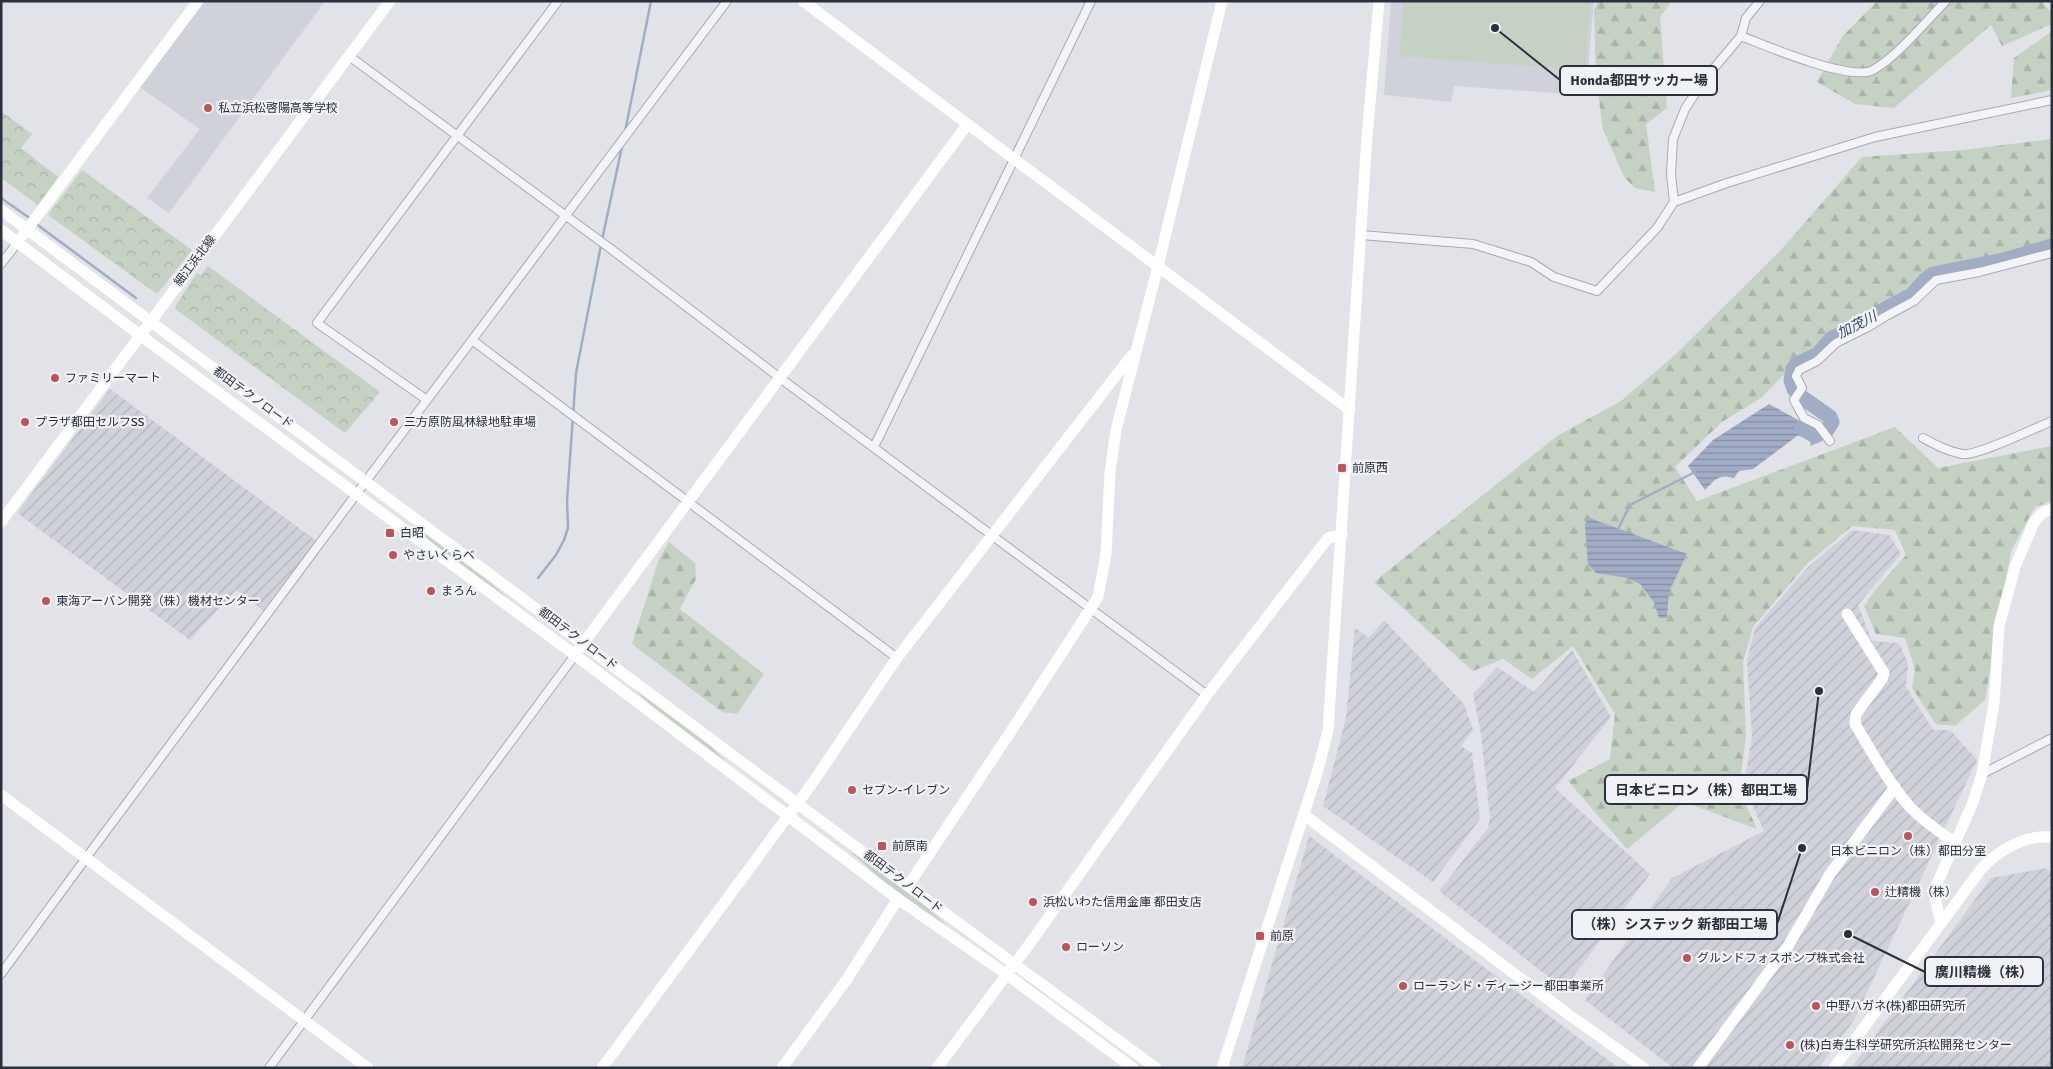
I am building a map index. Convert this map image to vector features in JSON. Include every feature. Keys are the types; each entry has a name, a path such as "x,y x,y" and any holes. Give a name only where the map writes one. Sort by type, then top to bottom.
{"street":[{"path":"1,264 198,1"},
{"name":"細江浜北線","path":"1,522 390,1"},
{"path":"427,400 317,323 459,136 558,1"},
{"path":"1,974 366,481 727,1"},
{"path":"803,1 1350,410"},
{"path":"874,447 1092,1"},
{"path":"908,886 1098,597 1106,554 1110,472 1116,430 1222,1"},
{"path":"1222,1068 1317,773 1328,731 1367,138 1379,1"},
{"path":"1674,202 1671,174 1673,139 1685,109 1704,80 1741,36 1746,18 1760,1"},
{"path":"1741,36 1850,73 1872,71 1894,54 1946,1"},
{"path":"349,56 611,249 780,378 1207,695"},
{"path":"1361,235 1473,244 1531,262 1554,277 1597,291 1657,228 1674,202 1727,183 1882,135 2052,100"},
{"path":"269,1068 968,125"},
{"name":"都田テクノロード","path":"1,210 908,886 1156,1068"},
{"name":"都田テクノロード","path":"1,230 140,335 575,655 898,899 1006,974 1133,1068"},
{"path":"1830,441 1818,425 1804,418 1794,400 1802,388 1796,376 1799,370 1817,362 1836,343 1868,328 1914,301 1936,280 1979,272 2052,253"},
{"path":"472,340 897,658"},
{"path":"602,1068 798,804 897,658 1136,351"},
{"path":"1923,438 1942,449 1963,454 1982,452 1995,444 2052,421"},
{"path":"1941,924 1935,888 1972,805 1982,774 1994,703 1998,626 2015,567 2030,529 2038,516 2052,510"},
{"path":"937,1068 1207,695 1328,538 1342,534"},
{"path":"1847,614 1884,673 1854,721 1895,787 1917,814 1955,844"},
{"path":"1982,774 2052,738"},
{"path":"1698,1068 1788,946 1830,874 1895,787"},
{"path":"1,795 368,1068"},
{"path":"1303,814 1565,1012 1644,1068"},
{"path":"1834,1068 1982,868 2000,852 2026,839 2040,836 2052,837"},
{"path":"782,1068 847,980 898,899"}],"shaded area":[{"name":"私立浜松啓陽高等学校","path":"203,1 325,1 169,213 147,198 200,129 138,86"},
{"path":"1391,1 1594,1 1586,95 1454,86 1451,102 1384,95"},
{"path":"110,389 318,542 266,613 236,590 190,640 17,513"},
{"path":"1852,530 1889,535 1901,554 1858,605 1872,641 1899,643 1908,663 1906,687 1933,730 1950,730 1977,760 1854,1020 1819,1068 1673,1068 1585,1000 1672,878 1764,831 1744,786 1752,736 1747,661 1755,628 1809,566"},
{"path":"1384,620 1464,704 1473,730 1461,746 1472,753 1480,819 1433,882 1323,806 1346,718 1355,628 1369,638"},
{"path":"1572,650 1611,717 1555,788 1650,874 1564,989 1439,891 1488,828 1490,817 1481,734 1473,694 1497,667 1534,692"},
{"path":"1309,836 1619,1068 1242,1068"},
{"path":"2046,868 2052,873 2052,1068 1851,1068 1991,878"}],"green space":[{"path":"1404,1 1591,1 1585,70 1399,56"},
{"path":"1597,1 1672,1 1660,17 1667,108 1646,124 1655,192 1635,188 1624,177 1603,129 1596,79 1594,11"},
{"path":"1877,1 2041,1 2052,13 2052,24 2002,46 1991,25 1894,108 1855,104 1817,82 1842,37"},
{"path":"2052,31 2052,90 2011,98 2014,58"},
{"path":"1,111 32,134 21,148 58,177 38,205 1,178"},
{"path":"2052,139 2052,258 1937,284 1831,340 1794,364 1761,398 1722,422 1675,467 1697,501 1895,427 1938,468 2052,446 2052,501 2035,507 2011,551 1985,700 1955,726 1936,724 1912,688 1915,669 1905,638 1876,634 1864,606 1876,589 1906,555 1895,530 1852,526 1807,564 1753,627 1743,662 1746,736 1739,789 1757,829 1684,802 1627,849 1568,781 1610,759 1615,714 1573,646 1532,679 1503,659 1473,671 1374,582 1557,436 1621,401 1675,355 1780,251 1862,157 1962,150"},
{"path":"82,170 192,250 157,294 48,215"},
{"path":"208,266 380,392 345,433 175,309 197,273 201,275"},
{"path":"412,524 491,583 518,608 445,555"},
{"path":"669,542 695,563 696,579 680,609 764,674 737,714 722,712 632,644 659,559"},
{"path":"631,686 710,745 750,782 663,717"},
{"path":"850,851 921,902 956,934 879,878"}],"water":[{"path":"1769,404 1815,429 1824,439 1811,446 1809,436 1797,436 1753,469 1739,471 1734,478 1717,478 1705,490 1688,466 1713,440"},
{"path":"1587,517 1687,554 1669,592 1667,618 1659,618 1654,602 1640,584 1628,578 1596,573 1588,564 1585,526"}],"waterway":[{"path":"625,132 651,1"},
{"path":"602,240 623,142"},
{"path":"1,198 31,219"},
{"path":"35,223 136,298"},
{"path":"538,578 556,555 568,528 567,501 576,373 601,245"},
{"name":"加茂川","path":"1801,428 1815,436 1827,430 1832,422 1830,417 1800,396 1794,389 1791,380 1793,369 1797,364 1818,354 1832,338 1861,325 1912,295 1933,274 2004,260 2052,246"},
{"path":"1618,529 1630,505 1695,472"}],"place":[{"name":"Honda都田サッカー場","path":"1495,28"},
{"name":"私立浜松啓陽高等学校","path":"208,108"},
{"name":"ファミリーマート","path":"55,378"},
{"name":"プラザ都田セルフSS","path":"25,422"},
{"name":"三方原防風林緑地駐車場","path":"394,422"},
{"name":"前原西","path":"1342,468"},
{"name":"白昭","path":"390,533"},
{"name":"やさいくらべ","path":"393,555"},
{"name":"まろん","path":"431,591"},
{"name":"東海アーバン開発（株）機材センター","path":"46,601"},
{"name":"日本ビニロン（株）都田工場","path":"1819,691"},
{"name":"セブン-イレブン","path":"852,790"},
{"name":"日本ビニロン（株）都田分室","path":"1908,836"},
{"name":"前原南","path":"882,846"},
{"name":"（株）システック 新都田工場","path":"1802,848"},
{"name":"辻精機（株）","path":"1875,892"},
{"name":"浜松いわた信用金庫 都田支店","path":"1033,902"},
{"name":"廣川精機（株）","path":"1848,934"},
{"name":"前原","path":"1260,936"},
{"name":"ローソン","path":"1066,947"},
{"name":"グルンドフォスポンプ株式会社","path":"1687,958"},
{"name":"ローランド・ディージー都田事業所","path":"1403,986"},
{"name":"中野ハガネ(株)都田研究所","path":"1816,1006"},
{"name":"(株)白寿生科学研究所浜松開発センター","path":"1790,1045"}]}
